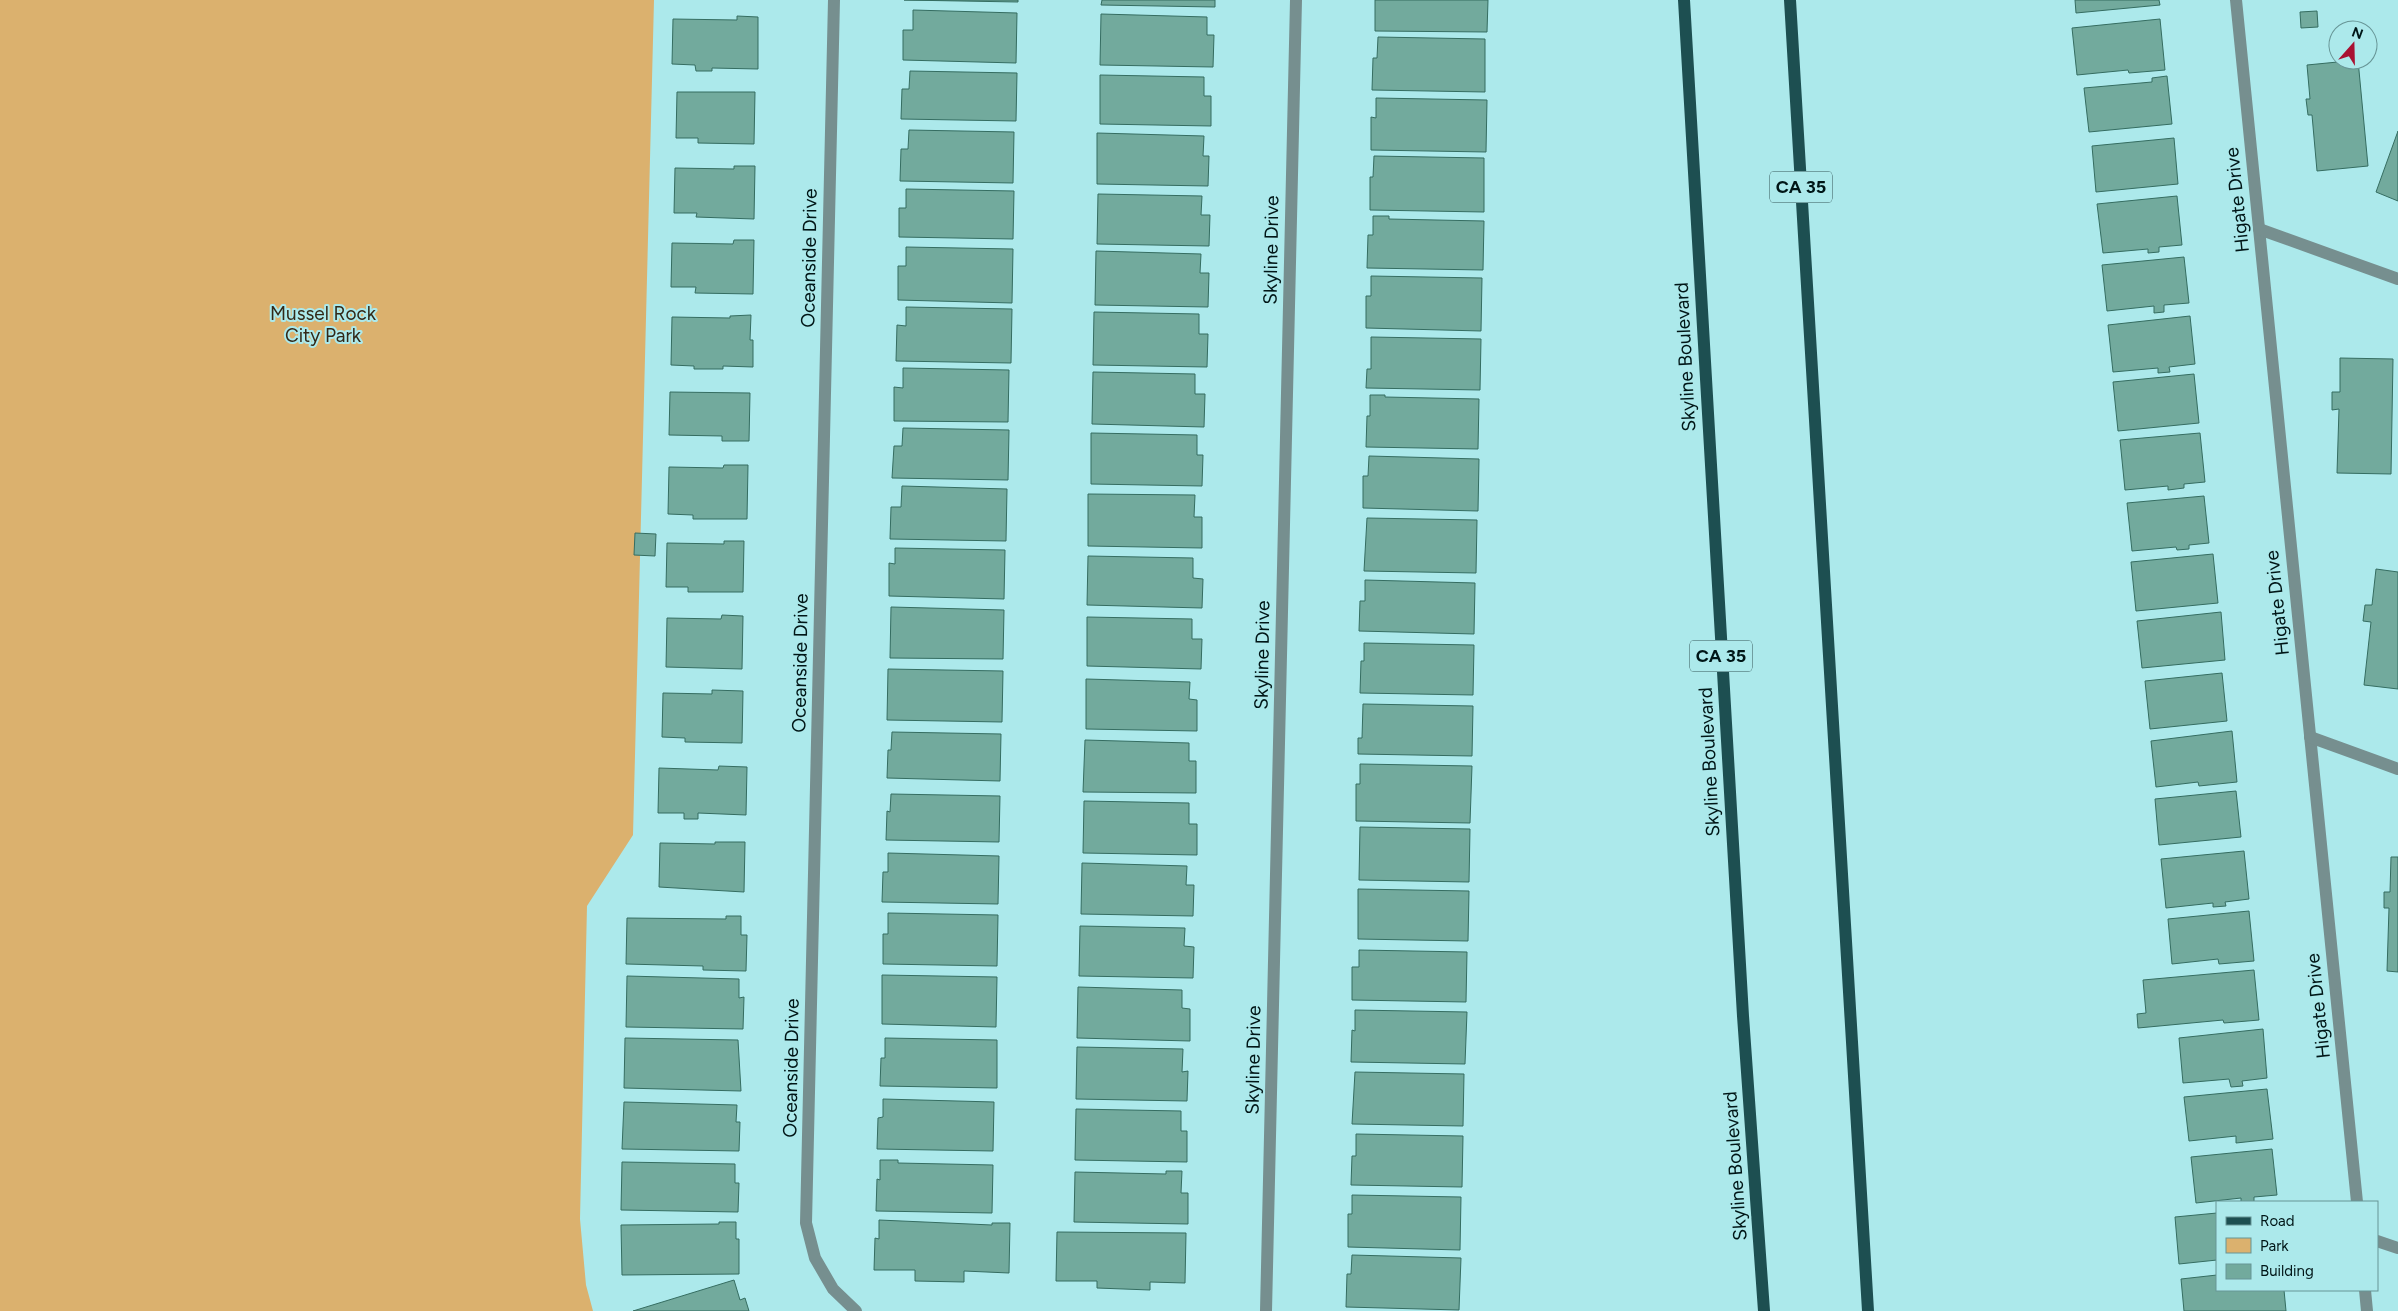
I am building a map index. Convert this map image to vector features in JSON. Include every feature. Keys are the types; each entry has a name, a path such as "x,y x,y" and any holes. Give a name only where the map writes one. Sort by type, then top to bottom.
{"main road":[{"name":"Skyline Boulevard","path":"1684,0 1743,1016 1764,1311"},
{"name":"CA 35","path":"1790,0 1868,1311"}],"street":[{"name":"Oceanside Drive","path":"834,0 806,1222 815,1258 833,1289 856,1311"},
{"name":"Skyline Drive","path":"1266,1311 1296,0"},
{"name":"Higate Drive","path":"2236,0 2356,1201"},
{"path":"2259,229 2398,279"},
{"path":"2310,737 2398,769"},
{"path":"2378,1241 2398,1248"},
{"path":"2365,1291 2367,1311"}],"green space":[{"name":"Mussel Rock City Park","path":"0,0 654,0 633,835 587,906 580,1219 586,1285 593,1311 0,1311"}],"building":[{"path":"904,0 1018,0 1018,2"},
{"path":"1102,0 1215,0 1215,7 1101,5"},
{"path":"1375,0 1488,0 1487,32 1375,31"},
{"path":"2075,0 2159,0 2160,5 2076,13"},
{"path":"913,10 1017,13 1016,63 903,60 903,30 913,30"},
{"path":"2317,11 2318,27 2301,28 2300,12"},
{"path":"1101,14 1207,17 1207,35 1214,35 1213,67 1100,65"},
{"path":"737,16 758,17 758,69 712,68 712,71 696,71 695,65 672,64 673,19 737,20"},
{"path":"2160,19 2165,70 2129,73 2128,70 2077,75 2072,28"},
{"path":"1378,37 1485,39 1485,92 1372,90 1373,58 1377,58"},
{"path":"2328,63 2328,70 2359,70 2368,166 2317,171 2312,115 2308,115 2306,99 2310,99 2307,65"},
{"path":"910,71 1017,73 1016,121 901,119 902,89 909,89"},
{"path":"1100,75 1204,77 1204,96 1211,96 1211,126 1100,124"},
{"path":"2167,76 2172,124 2089,132 2084,88 2152,82 2152,78"},
{"path":"677,92 755,92 754,144 698,143 698,138 676,138"},
{"path":"1376,98 1487,100 1486,152 1371,150 1371,117 1376,118"},
{"path":"909,130 1014,132 1013,183 900,181 901,149 908,149"},
{"path":"2398,131 2398,201 2376,192"},
{"path":"1097,133 1204,136 1203,156 1209,156 1208,186 1097,184"},
{"path":"2174,138 2178,184 2096,192 2092,146"},
{"path":"1374,156 1484,158 1484,212 1370,210 1370,177 1373,177"},
{"path":"734,166 755,166 754,219 696,217 697,213 674,213 675,168 734,169"},
{"path":"906,189 1014,191 1013,239 899,237 899,208 906,208"},
{"path":"1098,194 1202,196 1201,215 1210,215 1209,246 1097,244"},
{"path":"2177,196 2182,245 2159,247 2159,252 2148,253 2148,249 2103,253 2097,204"},
{"path":"1373,216 1389,216 1389,219 1484,221 1483,270 1367,268 1368,235 1373,235"},
{"path":"734,240 754,240 753,294 695,293 696,287 671,287 672,243 733,244"},
{"path":"906,247 1013,249 1012,303 898,300 898,266 906,266"},
{"path":"1096,251 1201,254 1200,273 1209,273 1208,307 1095,305"},
{"path":"2184,257 2189,303 2164,305 2164,312 2154,313 2154,306 2107,311 2102,265"},
{"path":"1371,276 1482,278 1481,331 1366,328 1366,296 1371,296"},
{"path":"906,307 1012,309 1011,363 896,361 897,325 906,326"},
{"path":"1094,312 1199,314 1199,334 1208,334 1207,367 1093,365"},
{"path":"751,315 750,340 753,340 753,367 723,366 723,369 694,369 694,366 671,365 672,317 730,318 730,316"},
{"path":"2190,316 2195,364 2169,367 2170,372 2158,373 2158,368 2113,372 2108,325"},
{"path":"1371,337 1481,339 1480,390 1366,388 1367,369 1371,369"},
{"path":"2340,358 2393,359 2391,474 2337,473 2339,409 2332,410 2332,392 2340,392"},
{"path":"903,368 1009,370 1008,422 894,421 894,387 903,388"},
{"path":"1093,372 1195,374 1195,394 1205,394 1204,427 1092,424"},
{"path":"2194,374 2199,423 2118,431 2113,382"},
{"path":"670,392 750,393 749,441 722,441 722,436 669,435"},
{"path":"1370,395 1479,399 1478,449 1366,447 1367,416 1370,416"},
{"path":"903,428 1009,430 1008,480 892,478 894,446 902,446"},
{"path":"1091,433 1197,435 1197,455 1203,455 1202,486 1091,484"},
{"path":"2200,433 2205,482 2184,484 2184,488 2168,490 2168,486 2125,490 2120,440"},
{"path":"1369,456 1479,459 1478,511 1363,508 1363,476 1368,476"},
{"path":"724,465 748,465 747,519 693,519 693,515 668,514 669,467 723,468"},
{"path":"902,486 1007,489 1006,541 890,539 891,507 901,507"},
{"path":"1088,494 1195,495 1194,517 1202,517 1202,548 1088,546"},
{"path":"2204,496 2209,543 2189,545 2189,549 2177,550 2176,547 2132,551 2127,503"},
{"path":"1367,518 1477,520 1476,573 1364,571"},
{"path":"635,533 656,534 655,556 634,555"},
{"path":"724,541 744,541 743,592 688,592 688,587 666,587 667,543 724,544"},
{"path":"895,548 1005,550 1004,599 889,596 889,563 895,564"},
{"path":"2213,554 2218,603 2136,611 2131,562"},
{"path":"1088,556 1193,558 1193,578 1203,579 1202,608 1087,605"},
{"path":"2376,569 2398,572 2398,689 2364,685 2371,622 2363,621 2365,605 2372,605"},
{"path":"1365,580 1475,583 1474,634 1359,631 1360,601 1365,601"},
{"path":"891,607 1004,610 1003,659 890,658"},
{"path":"2221,612 2225,660 2142,668 2137,621"},
{"path":"722,615 743,616 742,669 666,667 667,618 721,619"},
{"path":"1087,617 1192,619 1192,639 1202,639 1201,669 1087,666"},
{"path":"1364,643 1474,645 1473,695 1360,693 1361,661 1364,661"},
{"path":"888,669 1003,671 1002,722 887,720"},
{"path":"2222,673 2227,721 2150,729 2145,681"},
{"path":"1086,679 1190,682 1189,699 1197,700 1197,731 1086,729"},
{"path":"712,690 743,691 742,743 685,742 685,738 662,737 663,693 712,694"},
{"path":"1363,704 1473,706 1472,756 1358,754 1358,738 1362,738"},
{"path":"2232,731 2237,782 2199,786 2198,782 2156,787 2151,741"},
{"path":"892,732 1001,734 1000,781 887,778 888,750 891,750"},
{"path":"1085,740 1189,743 1189,761 1196,761 1196,793 1083,792"},
{"path":"1360,764 1472,766 1470,823 1356,821 1356,784 1360,784"},
{"path":"719,766 747,767 746,815 698,813 698,819 684,819 684,813 658,813 659,768 718,770"},
{"path":"2236,791 2241,837 2159,845 2155,799"},
{"path":"891,794 1000,796 999,842 886,840 887,811 890,812"},
{"path":"1084,801 1189,803 1189,824 1197,824 1197,855 1083,853"},
{"path":"1360,827 1470,829 1469,882 1359,880"},
{"path":"715,842 745,842 744,892 659,887 660,843 715,844"},
{"path":"2244,851 2249,899 2225,902 2226,906 2213,907 2213,903 2166,908 2161,859"},
{"path":"888,853 999,856 998,904 882,902 883,872 888,872"},
{"path":"2391,857 2398,857 2398,972 2387,971 2389,908 2384,908 2384,892 2390,892"},
{"path":"1082,863 1187,866 1186,885 1194,885 1193,916 1081,914"},
{"path":"1358,889 1469,891 1468,941 1358,939"},
{"path":"2249,911 2254,961 2219,964 2218,959 2172,964 2168,919"},
{"path":"888,913 998,915 997,966 883,964 883,934 888,934"},
{"path":"726,916 741,916 741,935 747,935 746,971 703,970 703,966 626,964 627,918 726,919"},
{"path":"1080,926 1185,928 1184,946 1194,947 1193,978 1079,976"},
{"path":"1359,950 1467,952 1466,1002 1352,1000 1352,967 1359,967"},
{"path":"2254,970 2259,1020 2224,1023 2223,1020 2138,1028 2137,1014 2146,1013 2143,980"},
{"path":"882,975 997,977 996,1027 882,1024"},
{"path":"627,976 739,979 739,998 744,997 743,1029 626,1027"},
{"path":"1078,987 1182,990 1182,1008 1190,1009 1190,1041 1077,1038"},
{"path":"1355,1010 1467,1012 1465,1064 1351,1062 1352,1030 1355,1031"},
{"path":"2263,1029 2267,1078 2242,1081 2243,1086 2231,1087 2229,1079 2183,1083 2179,1038"},
{"path":"625,1038 738,1040 741,1091 624,1088"},
{"path":"885,1038 997,1040 997,1088 880,1086 881,1058 885,1058"},
{"path":"1077,1047 1183,1049 1182,1072 1188,1071 1187,1101 1076,1099"},
{"path":"1355,1072 1464,1074 1463,1126 1352,1124"},
{"path":"2267,1089 2273,1139 2236,1143 2236,1136 2189,1141 2184,1097"},
{"path":"883,1099 994,1102 993,1151 877,1149 878,1118 883,1117"},
{"path":"624,1102 737,1105 736,1122 740,1122 739,1151 622,1149"},
{"path":"1076,1109 1181,1111 1181,1131 1187,1131 1187,1162 1075,1160"},
{"path":"1356,1134 1463,1136 1462,1187 1351,1185 1352,1156 1356,1156"},
{"path":"2272,1149 2277,1195 2254,1197 2254,1201 2241,1201 2241,1198 2196,1203 2191,1157"},
{"path":"880,1160 898,1160 898,1163 993,1165 992,1213 876,1211 877,1179 880,1180"},
{"path":"622,1162 735,1164 735,1183 739,1183 738,1212 621,1210"},
{"path":"1166,1171 1182,1171 1181,1193 1188,1193 1188,1224 1074,1222 1075,1172 1166,1174"},
{"path":"1352,1195 1461,1197 1460,1250 1348,1247 1348,1214 1352,1214"},
{"path":"2216,1213 2216,1260 2179,1264 2175,1217"},
{"path":"879,1220 992,1225 992,1223 1010,1223 1009,1273 964,1271 964,1282 915,1281 915,1270 874,1270 875,1238 879,1239"},
{"path":"719,1222 736,1222 736,1239 739,1239 739,1274 622,1275 621,1225 719,1224"},
{"path":"1057,1232 1186,1233 1185,1283 1150,1282 1150,1290 1097,1288 1097,1281 1056,1281"},
{"path":"1352,1255 1461,1258 1459,1310 1346,1307 1347,1274 1351,1274"},
{"path":"2216,1275 2216,1291 2284,1291 2286,1311 2184,1311 2181,1279"},
{"path":"734,1280 740,1300 745,1298 749,1311 633,1311"}]}
